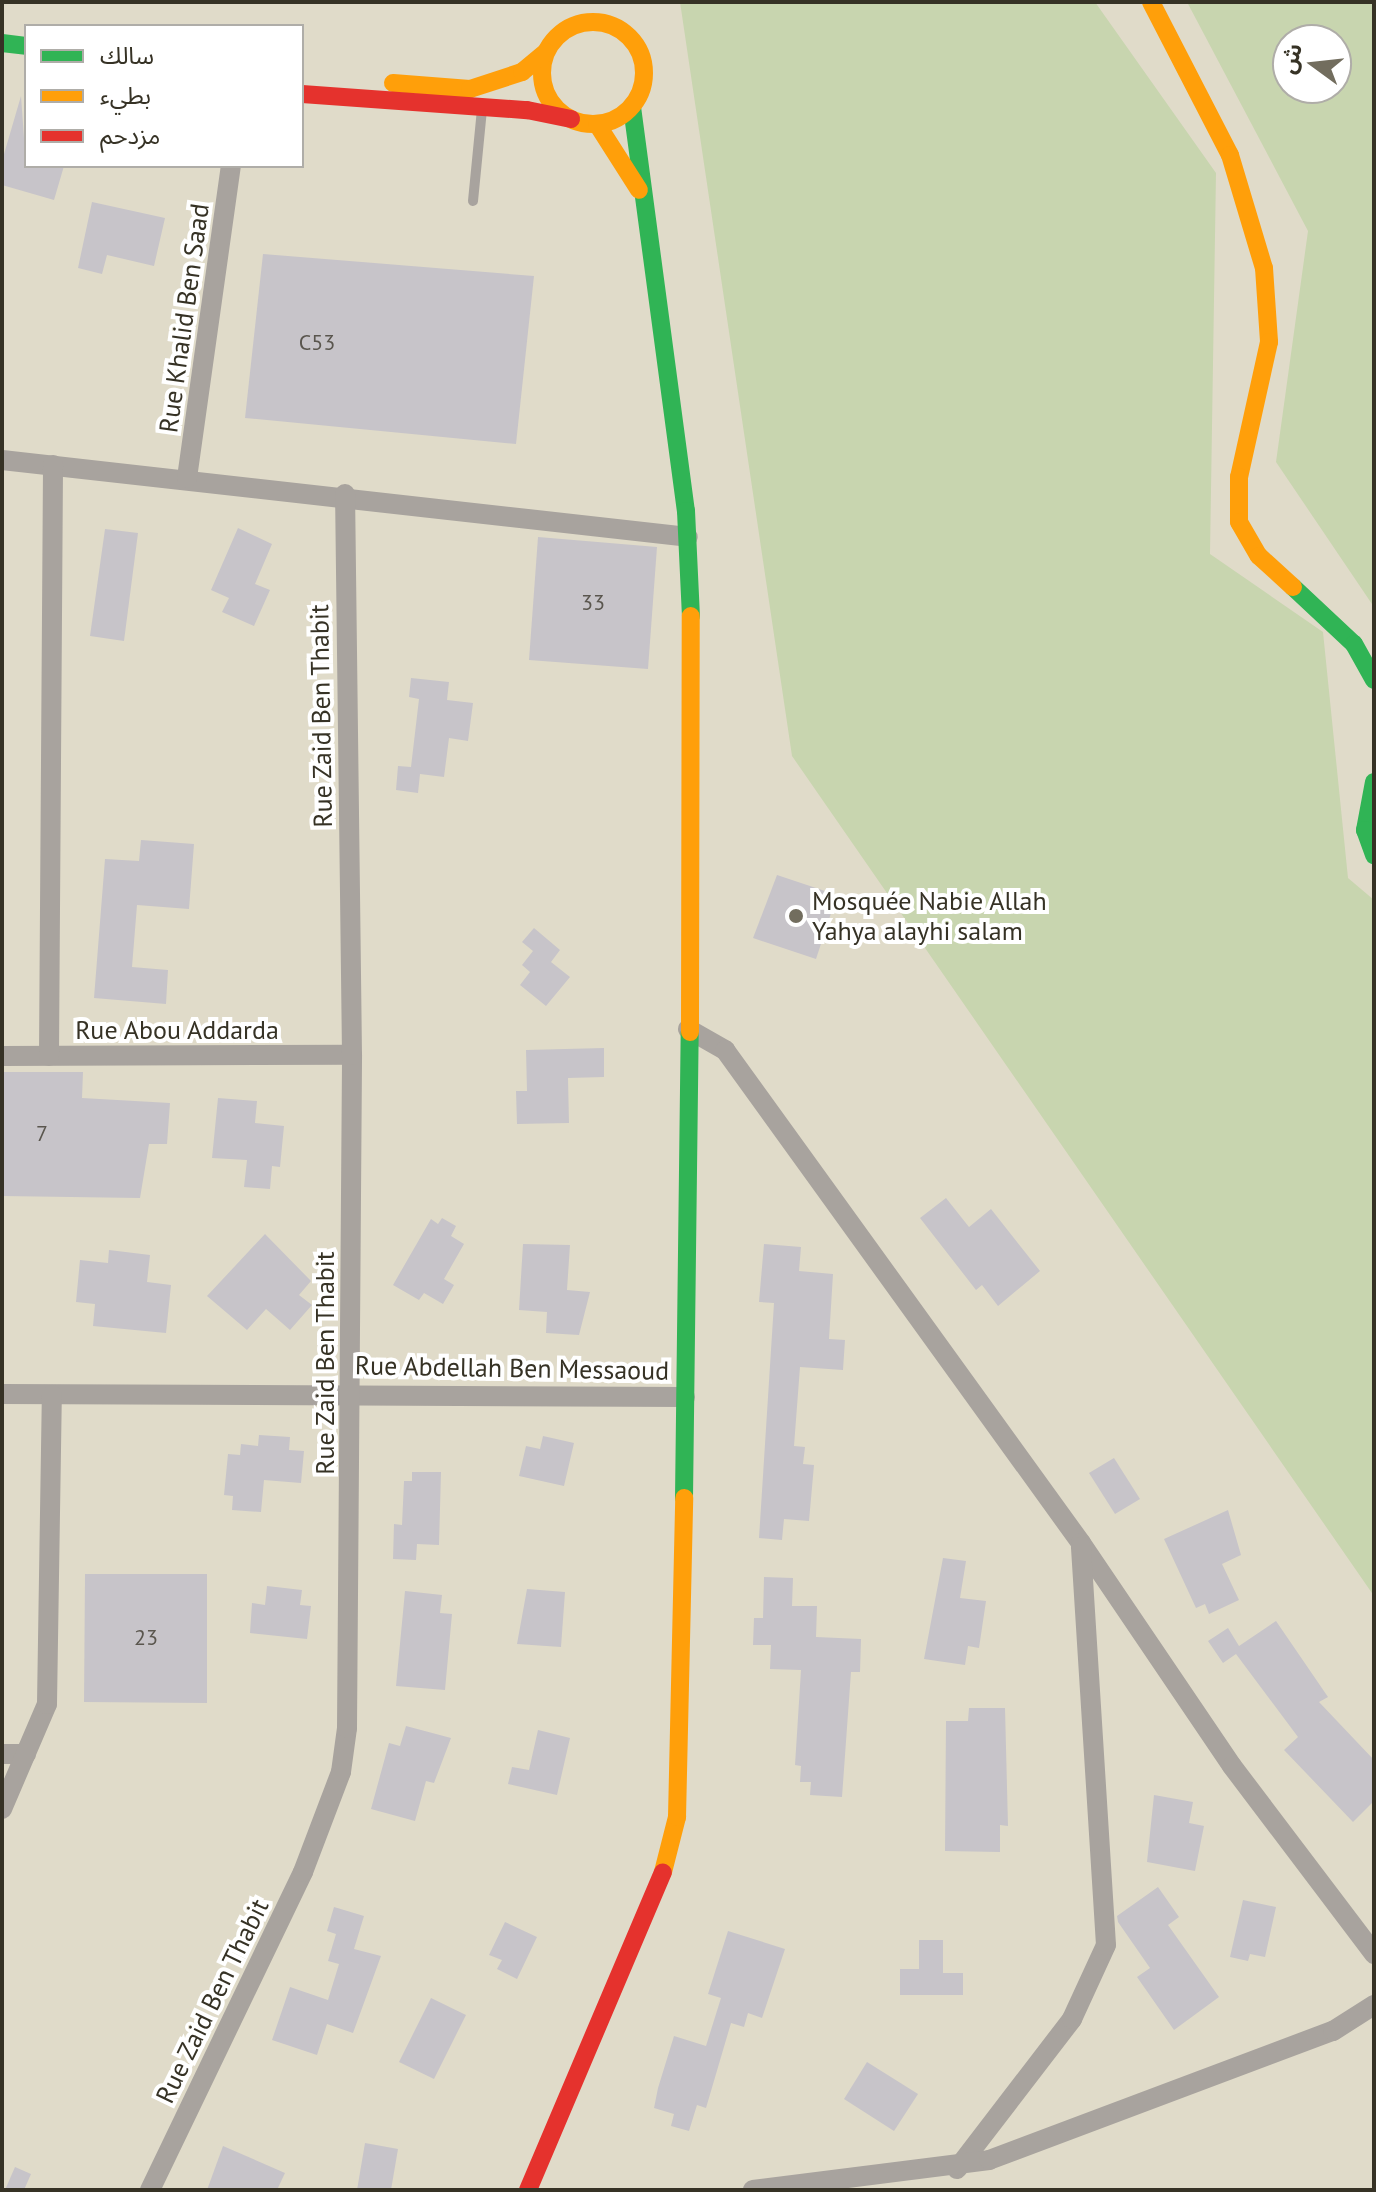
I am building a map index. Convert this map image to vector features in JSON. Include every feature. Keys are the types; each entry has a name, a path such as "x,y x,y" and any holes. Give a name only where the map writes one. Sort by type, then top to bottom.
{"street":[{"path":"304,76 470,89 522,72 565,31 575,2"},
{"path":"612,2 616,26"},
{"path":"1151,2 1230,155 1264,268 1269,342 1239,477 1239,522 1259,556 1354,644 1374,680"},
{"path":"528,2190 643,1933 674,1839 685,1397 688,537 632,107 645,67 637,43 616,26 590,21 565,31"},
{"path":"2,43 24,46"},
{"path":"546,52 545,90 571,119"},
{"path":"2,62 24,64"},
{"path":"304,94 597,124 632,107"},
{"path":"597,124 643,198"},
{"name":"Rue Khalid Ben Saad","path":"187,478 231,168"},
{"path":"2,460 345,494 688,537"},
{"path":"49,1056 53,465"},
{"name":"Rue Zaid Ben Thabit","path":"150,2190 303,1872 341,1772 347,1728 352,1055 345,494"},
{"path":"1374,782 1365,830 1374,855"},
{"path":"688,1029 725,1050 1081,1543 1232,1766 1374,1954"},
{"name":"Rue Abou Addarda","path":"2,1056 352,1055"},
{"name":"Rue Abdellah Ben Messaoud","path":"2,1394 351,1392 685,1397"},
{"path":"2,1809 42,1724 50,1680 52,1395"},
{"path":"957,2169 1072,2019 1106,1945 1081,1543"},
{"path":"2,1754 26,1754"},
{"path":"753,2190 957,2169 1333,2031 1374,2005"}],"lane":[{"path":"473,201 482,110"}],"green space":[{"path":"680,2 1095,2 1216,173 1210,554 1323,632 1348,878 1374,900 1374,1596 792,756"},
{"path":"1187,2 1374,2 1374,607 1276,462 1308,231"}],"building":[{"path":"21,96 24,168 63,168 54,200 2,185 2,161"},
{"path":"92,202 165,218 154,266 107,255 102,274 78,268"},
{"path":"263,254 534,276 516,444 245,418"},
{"path":"238,528 272,544 255,584 270,590 254,626 222,612 229,598 211,590"},
{"path":"105,529 138,533 124,641 90,636"},
{"path":"538,537 657,547 648,669 529,660"},
{"path":"411,678 449,682 447,700 473,703 468,741 449,738 444,777 420,774 418,793 396,790 398,766 411,767 419,699 409,697"},
{"path":"141,840 194,844 189,909 137,905 132,967 168,970 166,1004 94,998 105,859 139,861"},
{"name":"Mosquée Nabie Allah Yahya alayhi salam","path":"777,875 837,895 816,959 753,938"},
{"path":"534,928 560,950 551,962 570,977 546,1006 520,985 530,972 522,965 533,951 522,942"},
{"path":"604,1048 604,1077 568,1078 569,1123 517,1124 516,1091 527,1091 526,1050"},
{"path":"2,1072 83,1072 82,1098 170,1103 167,1144 149,1144 140,1198 2,1196"},
{"path":"218,1098 257,1101 255,1123 284,1126 280,1167 272,1166 270,1189 244,1187 247,1160 212,1158"},
{"path":"946,1198 969,1227 991,1209 1040,1271 998,1306 982,1285 976,1290 920,1218"},
{"path":"442,1218 456,1226 451,1236 464,1244 444,1279 454,1285 443,1304 424,1293 419,1300 393,1285 431,1219 438,1224"},
{"path":"265,1234 311,1281 299,1295 312,1305 290,1330 266,1309 247,1330 207,1296"},
{"path":"523,1244 570,1245 567,1290 590,1292 579,1335 546,1333 547,1312 519,1310"},
{"path":"764,1244 801,1247 799,1271 833,1274 829,1339 845,1340 843,1370 800,1367 794,1446 805,1447 803,1464 814,1465 809,1521 784,1519 782,1540 759,1538 774,1303 759,1302"},
{"path":"109,1250 150,1255 147,1282 171,1285 166,1333 93,1326 95,1304 76,1302 80,1260 108,1263"},
{"path":"259,1435 290,1437 289,1450 304,1451 301,1483 264,1480 261,1512 232,1510 233,1496 224,1495 228,1454 240,1455 241,1444 258,1446"},
{"path":"543,1436 574,1443 564,1486 519,1476 526,1446 540,1449"},
{"path":"1114,1458 1140,1499 1115,1514 1089,1473"},
{"path":"412,1472 441,1472 439,1545 417,1544 416,1560 393,1559 394,1524 402,1525 404,1481 412,1481"},
{"path":"1228,1510 1241,1555 1222,1564 1239,1600 1209,1614 1205,1604 1196,1608 1164,1539"},
{"path":"943,1558 966,1561 960,1598 986,1601 979,1648 968,1646 965,1665 924,1659"},
{"path":"85,1574 207,1574 207,1703 84,1702"},
{"path":"764,1577 793,1578 792,1606 817,1606 816,1637 861,1639 860,1672 851,1672 842,1797 810,1795 811,1782 800,1782 801,1766 795,1765 801,1670 770,1669 771,1645 753,1645 754,1618 763,1618"},
{"path":"267,1586 302,1590 300,1605 311,1606 307,1639 250,1633 252,1603 265,1605"},
{"path":"527,1589 565,1592 561,1647 517,1644"},
{"path":"405,1591 442,1595 440,1613 452,1614 445,1690 396,1686"},
{"path":"1276,1621 1328,1697 1319,1702 1374,1760 1374,1801 1353,1822 1284,1750 1298,1737 1236,1654 1223,1663 1208,1641 1228,1628 1239,1646"},
{"path":"969,1708 1005,1708 1008,1826 1000,1825 1000,1852 945,1851 946,1721 968,1721"},
{"path":"406,1726 451,1738 434,1783 426,1781 415,1821 371,1809 389,1743 400,1746"},
{"path":"538,1730 570,1738 557,1795 508,1784 512,1767 529,1770"},
{"path":"1154,1795 1193,1802 1189,1823 1204,1826 1195,1871 1147,1862"},
{"path":"1158,1887 1179,1917 1168,1925 1219,1997 1174,2030 1137,1977 1150,1968 1117,1916"},
{"path":"1243,1900 1276,1907 1265,1957 1250,1954 1248,1961 1230,1957"},
{"path":"334,1907 364,1916 354,1949 381,1956 353,2033 327,2024 317,2055 272,2040 290,1987 328,2000 339,1964 328,1961 336,1934 327,1931"},
{"path":"505,1922 537,1937 517,1979 497,1969 502,1960 489,1955"},
{"path":"728,1931 785,1949 762,2018 748,2013 744,2027 731,2023 706,2108 697,2105 689,2131 671,2126 674,2114 654,2108 674,2036 706,2046 721,1998 708,1994"},
{"path":"919,1940 943,1940 943,1973 963,1973 963,1995 900,1995 900,1969 919,1969"},
{"path":"431,1998 466,2015 434,2079 399,2062"},
{"path":"867,2062 918,2094 894,2131 844,2099"},
{"path":"365,2143 398,2149 391,2190 357,2190"},
{"path":"223,2146 285,2173 277,2190 207,2190"},
{"path":"15,2167 31,2174 24,2190 5,2190"}],"traffic: fast":[{"path":"2,43 24,46"},
{"path":"632,107 686,511 691,616"},
{"path":"1293,587 1354,644 1374,680"},
{"path":"1374,782 1365,830 1374,855"},
{"path":"684,1498 690,1032"}],"traffic: slow":[{"path":"1151,2 1230,155 1264,268 1269,342 1239,477 1239,522 1259,556 1293,587"},
{"path":"593,22 622,30 636,44 644,73 636,102 622,116 593,124 564,116 550,102 542,73 550,44 564,30 593,22"},
{"path":"393,83 470,89 522,72 546,52"},
{"path":"597,124 639,190"},
{"path":"690,1032 691,616"},
{"path":"663,1872 677,1817 684,1498"}],"traffic: jam":[{"path":"304,94 527,110 571,119"},
{"path":"528,2190 663,1872"}],"place":[{"name":"Mosquée Nabie Allah Yahya alayhi salam","path":"796,916"}]}
